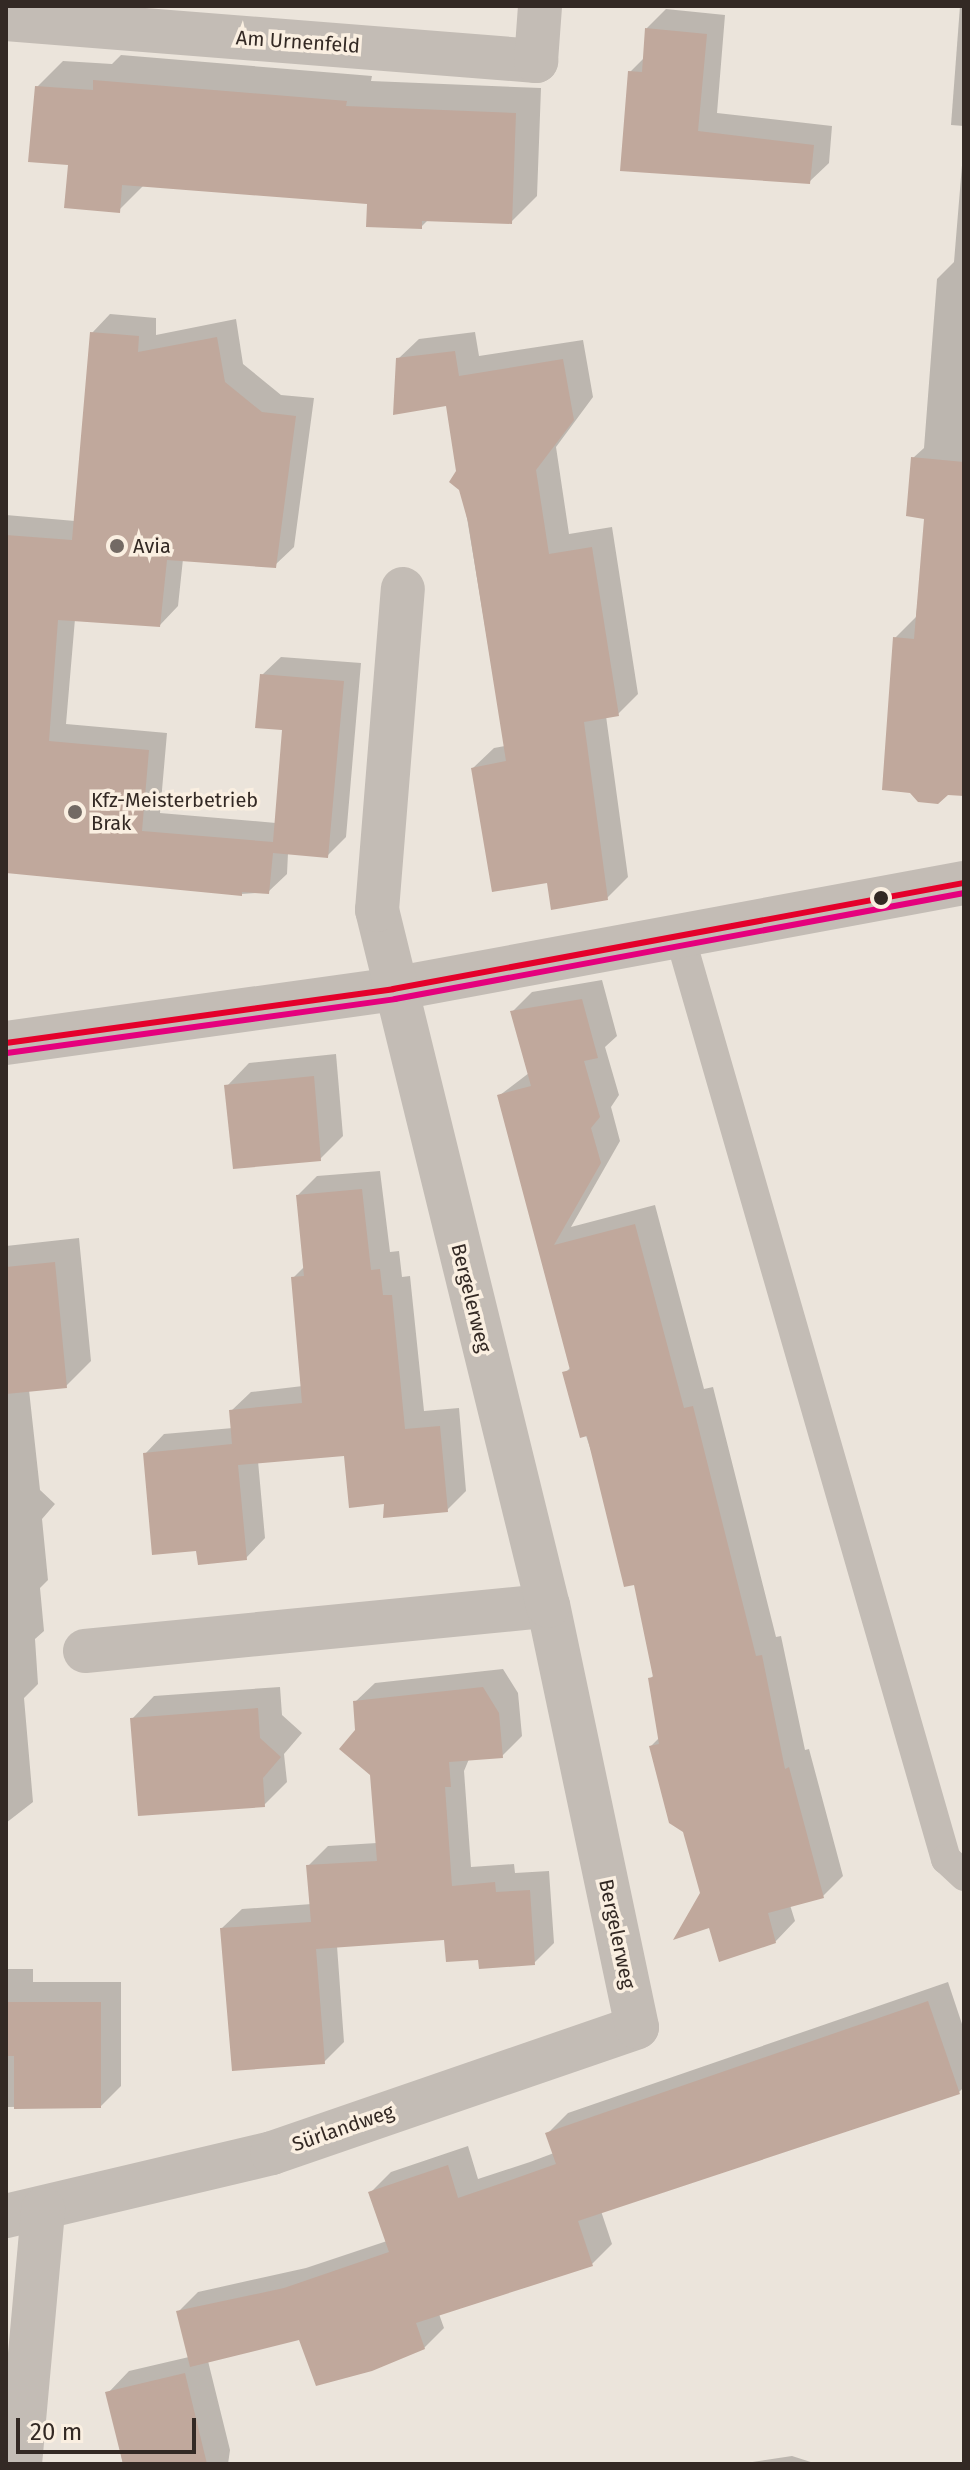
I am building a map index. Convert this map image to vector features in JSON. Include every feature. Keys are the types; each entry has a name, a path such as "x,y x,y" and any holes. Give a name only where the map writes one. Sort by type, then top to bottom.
{"street":[{"name":"Am Urnenfeld","path":"6,19 536,61 540,6"},
{"name":"Bergelerweg","path":"403,589 377,910 393,989 548,1606 637,2027"},
{"path":"6,1043 393,989 679,933 964,883"},
{"path":"85,1651 548,1606"},
{"name":"Sürlandweg","path":"20,2464 24,2212 272,2153 637,2027"}],"lane":[{"path":"679,933 946,1859 964,1876"}],"building":[{"path":"645,28 707,34 698,131 814,145 810,184 620,171 628,71 642,72"},
{"path":"93,80 347,101 346,106 516,113 512,224 422,221 422,229 366,227 367,204 122,185 120,213 64,208 68,165 28,162 35,86 93,90"},
{"path":"90,332 139,336 138,352 217,337 225,382 262,412 296,416 276,568 167,560 160,627 58,620 49,741 149,750 142,831 273,842 282,730 255,728 260,674 344,681 328,858 273,853 269,894 242,892 242,896 6,873 6,535 72,540"},
{"path":"455,351 459,376 563,359 574,420 536,470 549,554 592,547 619,716 584,722 608,900 551,910 547,883 492,892 471,768 506,761 468,522 459,490 449,482 456,471 446,406 393,415 396,358"},
{"path":"911,457 964,462 964,796 948,795 938,804 918,802 910,793 882,790 893,637 914,639 924,519 906,516"},
{"path":"582,999 598,1058 584,1061 600,1117 591,1128 601,1163 554,1245 635,1224 684,1408 693,1406 756,1656 762,1655 785,1769 789,1767 824,1898 768,1913 776,1943 719,1962 709,1928 673,1940 700,1893 683,1832 669,1823 649,1746 659,1744 648,1678 653,1677 634,1585 624,1587 587,1436 580,1438 562,1372 570,1370 497,1095 531,1086 510,1011"},
{"path":"314,1076 321,1161 233,1169 224,1085"},
{"path":"362,1189 371,1270 380,1269 383,1295 392,1295 405,1429 440,1426 448,1512 383,1518 384,1504 349,1508 344,1456 238,1465 247,1560 198,1565 196,1551 152,1555 143,1453 232,1444 229,1410 302,1403 291,1277 304,1276 296,1195"},
{"path":"55,1262 67,1388 6,1394 6,1267"},
{"path":"483,1687 499,1713 503,1758 449,1762 451,1787 445,1787 452,1886 495,1882 496,1892 530,1890 535,1965 479,1969 478,1960 446,1962 444,1940 316,1949 325,2064 232,2071 220,1928 311,1922 306,1865 377,1861 370,1775 339,1749 355,1730 353,1701"},
{"path":"258,1708 260,1738 281,1757 263,1778 265,1807 138,1816 130,1718"},
{"path":"928,2001 960,2094 578,2221 593,2266 416,2323 425,2349 372,2371 316,2386 299,2340 190,2367 176,2311 284,2288 389,2252 368,2192 448,2165 458,2198 508,2181 556,2164 545,2133"},
{"path":"6,2002 101,2002 101,2108 14,2109 14,2056 6,2056"},
{"path":"185,2373 207,2464 123,2464 105,2392"}],"transit line":[{"path":"6,1043 393,989 964,883"},
{"path":"7,1053 395,999 964,893"}],"place":[{"name":"Avia","path":"117,546"},
{"name":"Kfz-Meisterbetrieb Brak","path":"75,812"}]}
